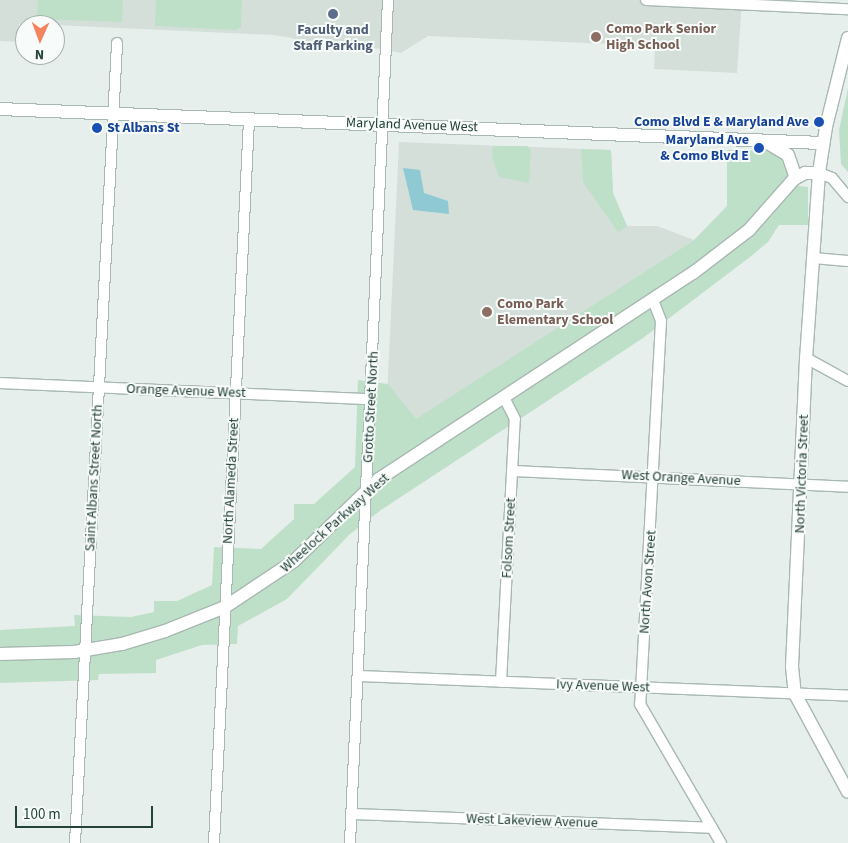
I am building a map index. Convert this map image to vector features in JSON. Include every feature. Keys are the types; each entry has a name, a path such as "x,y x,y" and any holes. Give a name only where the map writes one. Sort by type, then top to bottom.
{"street":[{"name":"Grotto Street North","path":"350,843 388,0"},
{"path":"646,0 848,10"},
{"name":"North Victoria Street","path":"848,38 823,143 819,173 806,358 802,485 792,668 795,694 848,792"},
{"name":"Saint Albans Street North","path":"75,843 117,43"},
{"name":"Maryland Avenue West","path":"0,109 382,123 823,143"},
{"name":"North Alameda Street","path":"214,843 248,119"},
{"path":"764,141 788,154 796,178 805,173 819,173 832,178 848,197"},
{"name":"Wheelock Parkway West","path":"0,654 85,651 149,637 225,607 294,561 367,490 504,397 653,300 745,233 796,178"},
{"path":"813,258 848,261"},
{"name":"North Avon Street","path":"653,300 661,321 640,704 721,843"},
{"path":"806,358 848,381"},
{"name":"Orange Avenue West","path":"0,383 371,399"},
{"name":"Folsom Street","path":"500,682 515,420 504,397"},
{"name":"West Orange Avenue","path":"513,471 654,476 848,487"},
{"name":"Ivy Avenue West","path":"358,676 848,696"},
{"name":"West Lakeview Avenue","path":"352,814 712,828"}],"shaded area":[{"name":"Como Park Senior High School","path":"0,0 742,0 737,73 654,69 655,46 428,36 401,53 375,48 305,45 292,38 274,35 65,25 65,15 15,15 15,42 0,41"},
{"name":"Como Park Elementary School","path":"399,142 611,150 613,193 627,226 657,226 694,240 385,440"}],"green space":[{"path":"38,0 123,0 122,22 65,20 65,15 37,15"},
{"path":"156,0 242,0 241,27 236,30 155,26"},
{"path":"848,88 848,172 841,164 839,130"},
{"path":"493,146 527,146 531,150 529,183 499,177 492,157"},
{"path":"581,149 611,150 613,193 627,226 618,232 583,182"},
{"path":"727,150 776,151 782,155 788,173 799,186 808,187 808,225 779,225 768,242 750,257 643,338 381,510 350,534 287,599 238,626 237,644 202,645 156,660 156,673 99,674 98,680 0,683 0,630 75,626 74,615 131,617 154,612 154,601 177,601 212,585 214,547 261,549 294,519 294,504 314,504 355,467 358,380 388,384 416,419 694,240 727,206"}],"water":[{"path":"403,168 420,170 424,193 448,201 449,214 413,210"}],"place":[{"name":"Faculty and Staff Parking","path":"333,14"},
{"name":"Como Park Senior High School","path":"596,37"},
{"name":"Como Blvd E & Maryland Ave","path":"819,122"},
{"name":"St Albans St","path":"97,128"},
{"name":"Maryland Ave & Como Blvd E","path":"759,148"},
{"name":"Como Park Elementary School","path":"487,312"}]}
